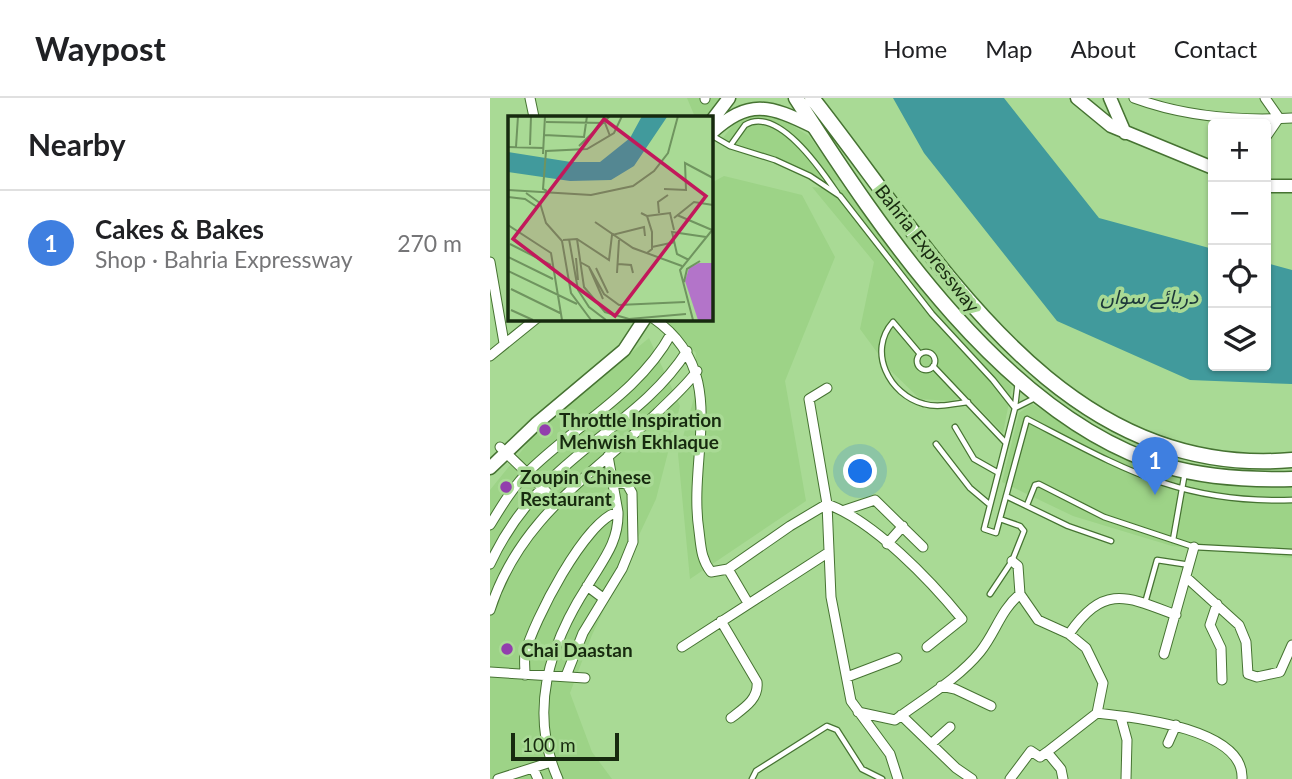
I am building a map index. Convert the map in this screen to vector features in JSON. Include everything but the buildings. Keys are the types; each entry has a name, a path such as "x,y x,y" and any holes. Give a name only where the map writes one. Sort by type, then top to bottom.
{"main road":[{"path":"712,120 729,98"},
{"name":"Bahria Expressway","path":"796,98 929,286 1018,379 1038,396 1099,437 1163,465 1231,479 1292,479"},
{"name":"Bahria Expressway","path":"812,98 980,315 1021,358 1066,394 1128,431 1189,453 1255,462 1292,460"},
{"path":"1078,100 1096,98"},
{"path":"1110,98 1125,133"},
{"path":"1078,100 1125,133 1208,166"},
{"path":"712,133 734,112 756,106 774,108 814,127"},
{"path":"1271,186 1292,186"},
{"path":"490,468 503,450 618,344 635,320"},
{"path":"490,458 624,350 644,320"}],"street":[{"path":"530,98 534,116"},
{"path":"1134,98 1182,111 1292,118"},
{"path":"1265,98 1279,118"},
{"path":"1271,130 1279,118"},
{"path":"490,262 504,343"},
{"path":"490,356 534,320"},
{"path":"655,320 687,351 697,371 702,408 695,509 702,557 711,572 728,569 827,504 845,510 929,580 962,619 927,648"},
{"path":"490,525 528,472 641,376 659,356 671,334"},
{"path":"490,564 517,518 542,487 650,397 671,375 687,351"},
{"path":"490,610 497,589 516,554 556,501 608,456 697,371"},
{"path":"827,388 809,399 827,504 831,597 851,701 890,754 898,779"},
{"path":"503,450 556,501"},
{"path":"558,779 551,762 543,720 546,675 560,635 611,550 618,529 618,512 608,456"},
{"path":"566,676 576,648 626,560 635,531 631,489 624,483 612,482"},
{"path":"845,510 875,500 923,547"},
{"path":"524,675 525,655 552,590 594,531 611,513 618,512"},
{"path":"887,544 903,526"},
{"path":"1164,654 1194,547"},
{"path":"682,647 829,552"},
{"path":"1010,779 1031,751 1040,757 1097,713 1104,692 1099,670 1086,648 1069,634 1038,620 1020,594 1018,566 1013,561"},
{"path":"728,569 748,603"},
{"path":"1187,578 1217,604 1243,633 1248,674 1257,677 1280,673 1288,667 1292,645"},
{"path":"587,586 603,598"},
{"path":"858,712 895,720 969,665 983,648 1005,606 1020,594"},
{"path":"1069,634 1088,608 1115,597 1131,597 1176,615"},
{"path":"1217,604 1210,625 1221,648 1222,680"},
{"path":"721,621 757,682 758,691 754,698 731,718"},
{"path":"847,677 897,658"},
{"path":"490,673 585,678"},
{"path":"941,686 955,689 990,706"},
{"path":"1097,713 1161,721 1192,730 1229,751 1240,762 1242,779"},
{"path":"901,715 972,779"},
{"path":"1121,718 1127,740 1126,779"},
{"path":"1167,743 1176,726"},
{"path":"931,744 950,727"},
{"path":"1047,752 1061,769 1063,779"},
{"path":"498,779 551,762"},
{"path":"533,768 538,779"}],"lane":[{"path":"730,146 745,125 762,122 802,145 932,313 1015,408"},
{"path":"712,136 730,146 775,160 810,176 840,196"},
{"path":"920,354 892,322 883,336 880,357 899,390 913,401 926,405 968,402"},
{"path":"920,354 929,352 933,355 933,366 1006,442"},
{"path":"920,354 919,367 928,370 933,366"},
{"path":"1018,379 1015,408 984,529 996,533 1027,419 1114,466 1182,490 1234,500 1292,500"},
{"path":"1015,408 1038,396"},
{"path":"955,426 974,460 997,472"},
{"path":"1009,431 1021,435"},
{"path":"936,444 970,488 989,504"},
{"path":"1173,540 1185,471"},
{"path":"1027,505 1035,485 1039,484 1104,517 1194,547 1292,552"},
{"path":"1006,496 1068,526 1111,541"},
{"path":"990,594 1013,561 1024,531 1020,526 1000,519"},
{"path":"1145,603 1157,560 1191,565"},
{"path":"752,779 756,771 827,726 837,730 862,769 882,779"}],"shaded area":[{"path":"687,98 722,98 707,116 695,116"},
{"path":"744,112 774,114 809,136 842,181 818,178 722,139"},
{"path":"724,176 802,195 835,257 785,381 806,501 690,579 678,454 694,398 696,353 666,320 712,320 712,182"},
{"path":"812,187 853,191 1012,387 1003,433 967,396 950,401 920,399 890,370 860,329 874,262"},
{"path":"649,338 680,406 656,499 592,635 570,693 592,752 612,779 490,779 490,490 541,427"},
{"path":"1032,404 1097,442 1167,471 1292,484 1292,558 1172,546 1073,516 1002,482 1019,413"}],"water":[{"name":"دریائے سواں","path":"893,98 1004,98 1099,218 1208,248 1208,371 1271,371 1271,264 1292,270 1292,384 1190,380 1057,321 924,153"}],"place":[{"name":"Throttle Inspiration Mehwish Ekhlaque","path":"545,430"},
{"name":"Zoupin Chinese Restaurant","path":"506,487"},
{"name":"Cakes & Bakes","path":"1155,495"},
{"name":"Chai Daastan","path":"507,649"}]}
